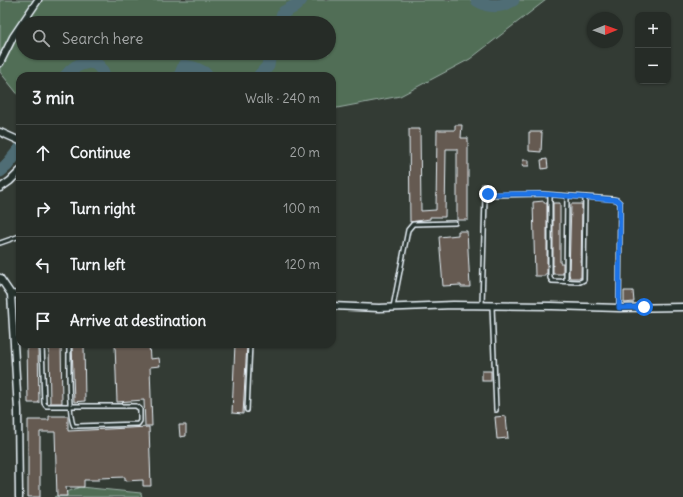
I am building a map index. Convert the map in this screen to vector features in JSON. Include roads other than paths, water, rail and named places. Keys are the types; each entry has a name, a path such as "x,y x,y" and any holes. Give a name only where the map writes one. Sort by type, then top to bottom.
{"street":[{"path":"27,16 38,0"},
{"path":"0,63 16,33"},
{"path":"0,132 16,139"},
{"path":"0,188 16,175"},
{"path":"0,278 11,294 18,410 20,497"},
{"path":"11,294 16,295"},
{"path":"336,306 393,308 453,305 619,308 683,307"}],"lane":[{"path":"482,306 486,195 550,195 613,199 620,203 619,308"},
{"path":"550,195 550,278 552,281 580,282 584,280 585,197"},
{"path":"566,281 567,196"},
{"path":"393,308 408,230 414,224 455,223"},
{"path":"0,243 16,237"},
{"path":"492,306 496,410"},
{"path":"42,348 44,403 46,406 48,407 70,406 136,406 140,409 140,421 138,424 74,426 72,424 70,406 68,348"},
{"path":"247,410 250,348"}],"waterway":[{"path":"282,16 284,12 295,6 301,0"},
{"path":"477,0 482,3 495,6 513,0"},
{"path":"263,72 268,66 269,60"},
{"path":"69,72 75,67 87,62 97,65 102,72"},
{"path":"182,72 184,66 203,72"},
{"path":"0,171 16,154"}]}
